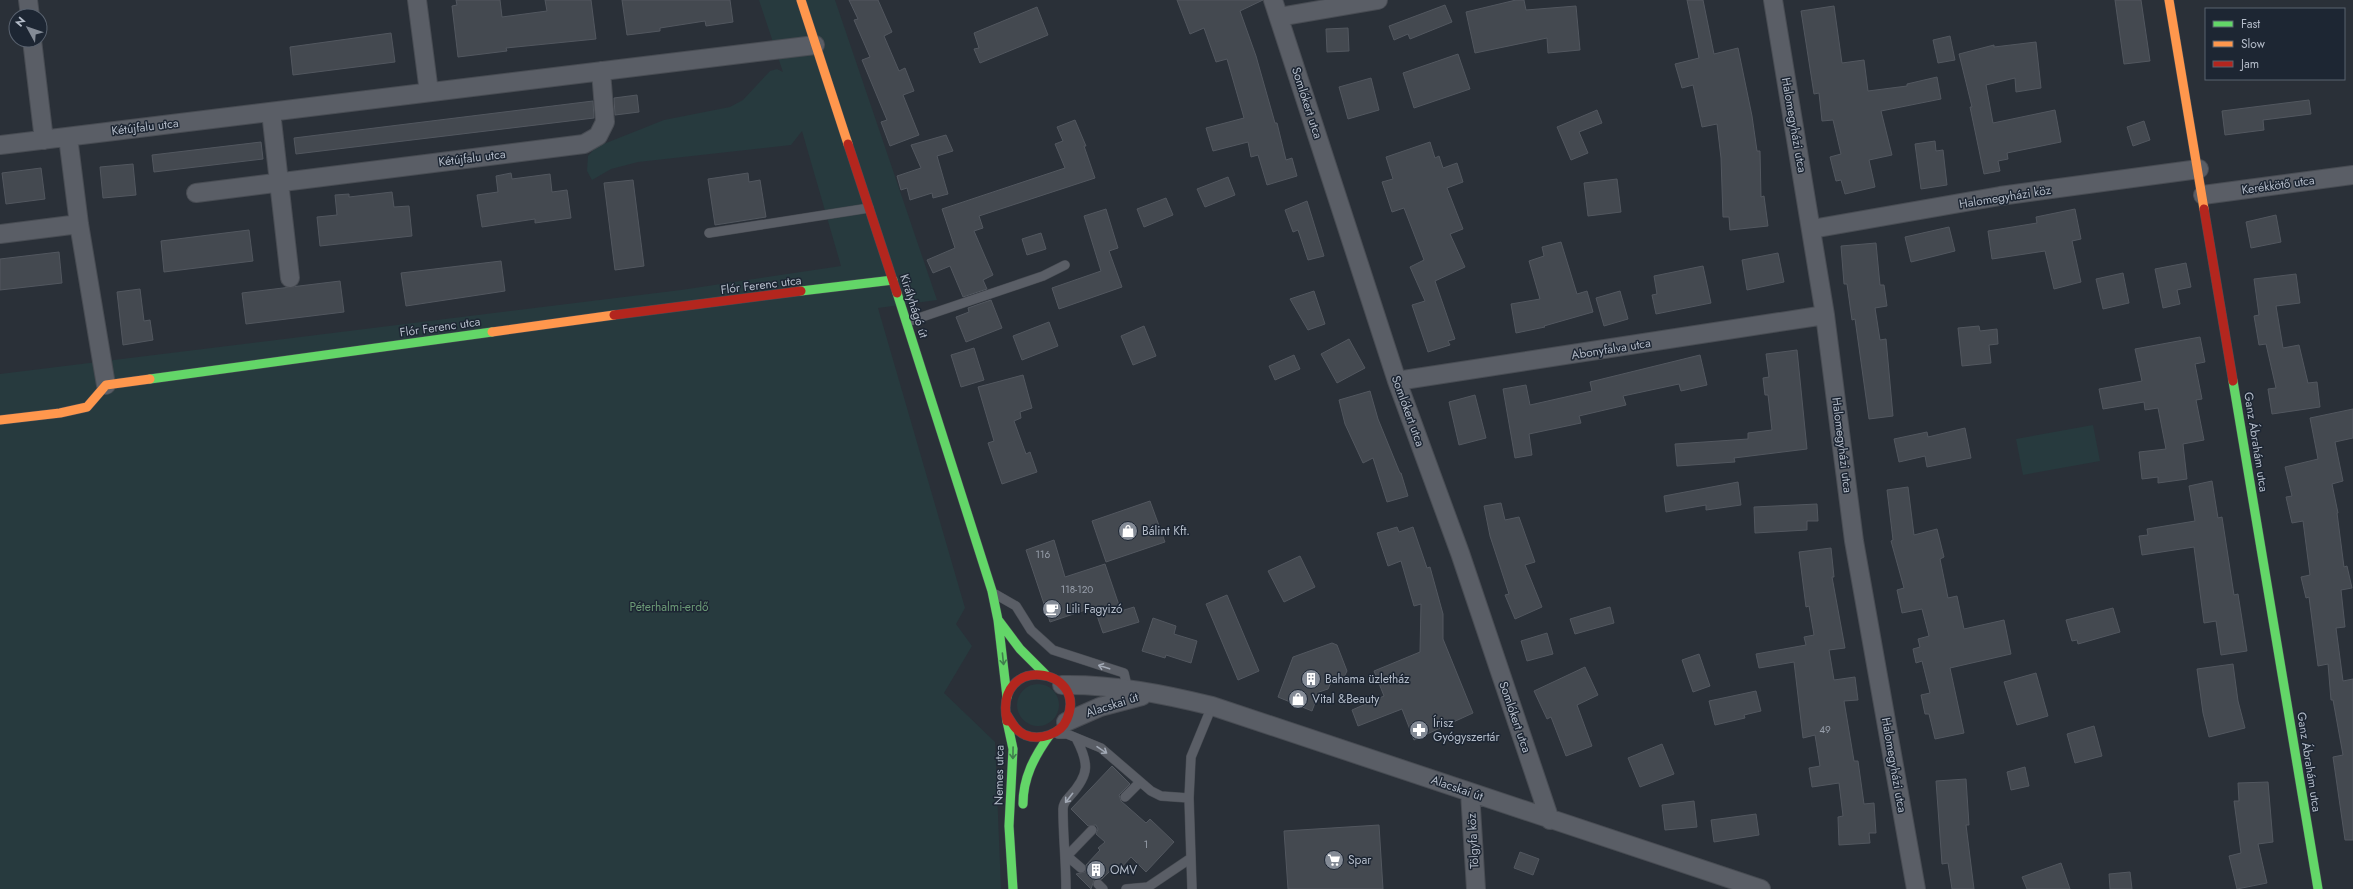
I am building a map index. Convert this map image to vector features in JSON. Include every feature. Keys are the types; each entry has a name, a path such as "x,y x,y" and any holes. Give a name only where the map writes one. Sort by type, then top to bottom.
{"street":[{"path":"417,0 429,92"},
{"name":"Királyhágó út","path":"801,0 907,322 992,591 998,620 1007,697 1007,715"},
{"name":"Somlókert utca","path":"1273,0 1397,381 1460,553 1550,820"},
{"path":"1279,17 1378,0"},
{"name":"Halomegyházi utca","path":"1773,0 1825,315 1854,541 1916,889"},
{"name":"Ganz Ábrahám utca","path":"2169,0 2198,169 2204,195 2318,889"},
{"name":"Kétújfalu utca","path":"0,145 815,44"},
{"path":"33,48 44,140"},
{"name":"Kétújfalu utca","path":"196,193 584,144 598,136 605,122 601,71"},
{"path":"270,112 290,278"},
{"path":"0,420 60,413 87,407 106,385 79,224 68,137"},
{"name":"Halomegyházi köz","path":"1812,229 2000,196 2198,169"},
{"name":"Kerékkötő utca","path":"2204,195 2353,175"},
{"path":"0,234 79,224"},
{"name":"Flór Ferenc utca","path":"106,385 642,311 893,280"},
{"name":"Abonyfalva utca","path":"1397,381 1825,315"},
{"name":"Királyhágó út","path":"998,620 1020,649 1045,674"},
{"path":"1007,697 1012,686 1021,678 1033,674 1045,674 1062,685"},
{"name":"Alacskai út","path":"1062,685 1083,684 1152,693 1212,706 1550,820 1761,889"},
{"name":"Alacskai út","path":"1062,685 1068,694 1070,706 1066,722"},
{"name":"Alacskai út","path":"1066,722 1100,707 1152,693"},
{"name":"Nemes utca","path":"1007,715 1012,725 1026,736 1037,738 1051,735"},
{"name":"Nemes utca","path":"1007,715 1014,748 1009,838 1013,889"},
{"name":"Nemes utca","path":"1023,815 1022,800 1034,756 1051,735 1066,722"},
{"name":"Tölgyfa köz","path":"1470,792 1476,889"}],"lane":[{"path":"709,233 869,208"},
{"path":"907,322 1043,276 1065,266"},
{"path":"992,591 1016,606 1031,630 1043,643 1053,650 1124,673 1128,690"},
{"path":"1192,889 1189,798 1191,757 1212,706"},
{"path":"1051,735 1067,734 1101,748 1140,782 1161,796 1189,798"},
{"path":"1066,889 1067,856 1063,807 1067,800 1084,788 1085,776 1085,759 1076,738"},
{"path":"1125,797 1140,782"},
{"path":"1067,856 1092,830"},
{"path":"1067,856 1081,868"},
{"path":"1126,889 1148,887 1191,858"}],"green space":[{"name":"Péterhalmi-erdő","path":"759,0 835,0 937,300 878,308 965,608 956,624 972,646 944,693 995,742 1001,889 0,889 0,374 681,290 841,266 802,131 791,145 638,162 611,169 592,180 587,171 588,156 596,147 664,120 730,107 743,100 770,71 777,69 783,72"},
{"path":"2093,425 2100,461 2023,475 2016,439"},
{"path":"1034,684 1042,684 1050,687 1056,693 1059,705 1056,717 1050,723 1042,726 1034,726 1026,723 1020,717 1017,709 1017,701 1020,693 1026,687"}],"building":[{"path":"456,0 500,0 502,17 547,11 545,0 591,0 596,39 506,48 507,51 458,57 452,6 457,5"},
{"path":"622,0 730,0 733,22 706,26 705,21 660,28 660,31 627,35"},
{"path":"849,0 878,0 892,32 884,36 899,71 905,68 914,91 903,95 919,135 890,146 881,122 887,120 862,60 870,57 854,20 858,19"},
{"path":"1177,0 1263,0 1240,11 1256,56 1275,123 1277,123 1286,160 1292,158 1297,176 1267,185 1258,155 1251,157 1248,142 1213,151 1206,128 1244,118 1227,59 1216,62 1204,28 1190,34"},
{"path":"1516,0 1524,0 1526,10 1576,6 1580,50 1548,53 1547,38 1475,53 1466,12"},
{"path":"1687,0 1703,0 1714,54 1738,48 1752,116 1757,151 1760,151 1761,197 1764,196 1768,226 1730,230 1729,217 1723,217 1721,158 1717,124 1702,127 1693,85 1682,88 1675,64 1699,58"},
{"path":"2115,0 2141,0 2150,61 2124,64"},
{"path":"1445,5 1452,22 1410,39 1408,34 1394,40 1389,26"},
{"path":"1834,6 1842,63 1864,60 1868,91 1907,86 1907,84 1937,77 1941,99 1881,111 1892,155 1869,160 1875,187 1845,194 1841,180 1836,181 1830,157 1841,154 1833,120 1822,121 1819,93 1814,94 1801,11"},
{"path":"1037,7 1048,35 980,63 974,49 979,48 974,33"},
{"path":"1348,28 1349,51 1327,52 1326,29"},
{"path":"391,33 395,62 293,75 290,47"},
{"path":"1950,36 1955,60 1938,63 1933,40"},
{"path":"2036,42 2041,88 2016,92 2015,78 1986,85 1993,123 2055,110 2061,142 2007,153 2008,159 1998,161 2000,171 1984,174 1970,107 1972,107 1959,54 1994,45 1994,47"},
{"path":"1458,54 1470,89 1414,108 1403,73"},
{"path":"1371,78 1379,110 1348,119 1339,87"},
{"path":"637,95 639,112 615,115 614,98"},
{"path":"2309,100 2311,114 2263,120 2264,130 2225,135 2222,111"},
{"path":"593,101 594,118 296,154 294,138"},
{"path":"1597,110 1602,123 1579,132 1588,153 1571,160 1557,127"},
{"path":"1075,120 1086,146 1084,146 1095,178 979,216 983,228 974,231 993,275 983,280 987,289 963,297 950,266 933,273 927,260 955,248 942,209 1065,168 1055,144 1063,141 1057,127"},
{"path":"2144,121 2150,140 2133,146 2127,127"},
{"path":"946,135 953,151 937,156 948,194 933,198 932,193 910,200 907,188 901,190 897,176 921,168 911,145"},
{"path":"1935,141 1936,151 1943,150 1947,185 1921,189 1915,144"},
{"path":"261,142 263,159 154,172 152,155"},
{"path":"1430,142 1435,158 1439,156 1443,168 1457,163 1463,182 1447,188 1463,229 1450,234 1465,267 1435,281 1455,339 1448,341 1450,345 1428,352 1412,305 1425,301 1410,267 1424,260 1404,208 1392,212 1382,182 1393,179 1386,157"},
{"path":"133,164 136,195 103,198 100,167"},
{"path":"41,168 45,199 6,204 2,173"},
{"path":"511,173 512,179 550,174 552,192 567,190 571,218 535,223 535,219 482,227 477,195 498,192 496,176"},
{"path":"748,173 749,182 760,180 766,217 715,225 708,179"},
{"path":"1228,177 1235,195 1205,207 1197,189"},
{"path":"1617,179 1621,212 1588,216 1584,183"},
{"path":"633,180 644,266 615,270 604,183"},
{"path":"392,192 394,207 409,206 412,236 320,246 317,217 337,215 335,195 349,194 349,197"},
{"path":"1166,198 1173,215 1144,227 1137,209"},
{"path":"1307,201 1324,256 1308,260 1298,230 1293,232 1285,210"},
{"path":"1106,209 1118,248 1109,251 1122,287 1059,309 1052,288 1101,271 1084,216"},
{"path":"2075,209 2081,239 2072,241 2081,282 2054,289 2045,251 1992,259 1988,231 2037,223 2036,217"},
{"path":"2276,215 2281,242 2251,248 2246,222"},
{"path":"1949,227 1955,251 1911,262 1905,237"},
{"path":"249,230 253,261 164,272 161,241"},
{"path":"1041,233 1046,249 1027,255 1022,239"},
{"path":"1561,242 1577,294 1587,291 1593,312 1544,326 1545,327 1516,333 1511,304 1540,299 1529,261 1544,256 1542,247"},
{"path":"1876,243 1880,285 1884,285 1887,306 1875,308 1880,340 1886,339 1893,416 1869,419 1855,319 1852,320 1847,284 1844,284 1841,246"},
{"path":"59,252 62,283 0,290 0,259"},
{"path":"1778,253 1784,282 1747,290 1742,260"},
{"path":"501,261 505,291 406,306 401,273"},
{"path":"2186,263 2191,287 2177,290 2180,304 2163,308 2155,269"},
{"path":"1703,266 1711,303 1656,314 1652,295 1657,294 1654,276"},
{"path":"2123,273 2129,303 2103,309 2096,279"},
{"path":"2296,274 2300,303 2276,306 2283,348 2299,345 2308,383 2317,382 2320,407 2272,414 2268,389 2276,388 2266,344 2259,345 2254,316 2259,315 2254,279"},
{"path":"340,281 344,312 246,324 242,293"},
{"path":"140,289 144,321 150,320 153,340 123,345 117,292"},
{"path":"1314,291 1325,324 1308,330 1290,299"},
{"path":"1620,291 1628,319 1604,326 1596,298"},
{"path":"991,300 1002,328 966,342 956,317 969,312 968,308"},
{"path":"1049,322 1058,346 1022,360 1013,336"},
{"path":"1144,326 1156,356 1133,365 1121,336"},
{"path":"1979,326 1980,331 1997,329 1998,344 1989,345 1991,363 1962,366 1958,328"},
{"path":"2200,337 2205,362 2195,364 2202,399 2196,400 2204,440 2183,444 2187,479 2158,483 2158,477 2142,479 2139,452 2166,449 2158,408 2145,410 2144,402 2103,409 2099,389 2142,381 2135,349"},
{"path":"1349,339 1365,368 1337,383 1321,354"},
{"path":"974,348 984,380 961,387 951,355"},
{"path":"1797,350 1807,449 1734,458 1735,462 1677,466 1675,444 1748,439 1748,433 1772,430 1768,395 1765,395 1763,378 1769,377 1766,354"},
{"path":"1294,355 1300,369 1275,380 1269,366"},
{"path":"1700,355 1707,385 1681,391 1679,384 1623,396 1626,405 1579,416 1581,423 1529,434 1532,455 1515,458 1503,389 1526,385 1530,405 1592,391 1590,382"},
{"path":"1023,375 1032,408 1020,412 1021,418 1014,421 1026,454 1030,452 1037,472 1002,484 988,443 994,441 978,387"},
{"path":"1370,391 1378,419 1401,473 1408,496 1387,502 1373,458 1363,463 1345,424 1339,400"},
{"path":"1475,395 1486,438 1459,445 1449,402"},
{"path":"2353,409 2353,438 2335,442 2343,481 2332,484 2338,513 2344,567 2347,566 2352,588 2341,590 2345,627 2336,628 2343,681 2353,679 2353,840 2345,840 2333,757 2343,755 2333,700 2331,700 2328,664 2318,666 2309,597 2306,598 2301,577 2310,575 2303,521 2292,523 2286,497 2292,496 2285,467 2318,459 2310,418"},
{"path":"1965,428 1971,458 1927,467 1925,456 1899,462 1894,439 1927,432 1928,437"},
{"path":"2212,481 2218,518 2222,517 2234,595 2238,594 2247,651 2221,655 2216,621 2204,623 2194,547 2142,555 2139,536 2148,535 2147,529 2195,521 2189,486"},
{"path":"1738,482 1741,505 1706,510 1706,505 1666,512 1664,496"},
{"path":"1908,487 1914,535 1937,529 1944,557 1940,559 1948,598 1957,596 1964,629 2004,620 2011,654 1950,668 1964,733 1935,739 1929,714 1925,714 1921,695 1930,693 1922,661 1916,663 1913,649 1920,647 1918,639 1929,636 1922,609 1902,613 1897,590 1904,588 1891,541 1893,540 1887,490"},
{"name":"Bálint Kft.","path":"1150,501 1165,542 1106,562 1092,521"},
{"path":"1501,503 1505,520 1519,517 1535,562 1525,565 1542,607 1515,619 1505,595 1509,594 1490,536 1484,506"},
{"path":"1817,504 1818,521 1807,521 1807,530 1755,533 1754,507"},
{"path":"1397,527 1399,532 1413,527 1427,568 1430,567 1443,614 1443,639 1473,713 1414,740 1402,709 1358,726 1352,710 1384,696 1374,671 1420,652 1421,604 1414,606 1401,561 1388,566 1377,533"},
{"path":"1054,540 1065,577 1105,564 1121,611 1134,607 1139,622 1103,633 1094,607 1050,622 1026,550"},
{"path":"1831,548 1834,577 1832,577 1845,648 1829,650 1834,680 1855,677 1858,700 1844,701 1854,761 1858,761 1864,804 1874,803 1876,833 1869,833 1870,843 1839,845 1838,817 1843,816 1839,783 1812,787 1809,768 1820,766 1815,735 1803,738 1794,662 1759,668 1756,654 1806,645 1804,637 1814,635 1809,606 1806,607 1799,552"},
{"path":"1300,556 1315,587 1284,602 1268,571"},
{"path":"1227,595 1259,671 1238,680 1206,604"},
{"path":"1610,607 1614,623 1575,634 1570,619"},
{"path":"2113,608 2120,632 2078,644 2077,640 2072,641 2066,620"},
{"path":"1153,618 1176,626 1174,634 1197,641 1191,663 1166,655 1165,658 1142,651"},
{"path":"1547,633 1553,654 1527,661 1521,641"},
{"name":"Bahama üzletház","path":"1332,643 1337,645 1347,671 1344,677 1331,682 1328,689 1319,692 1312,711 1278,697 1293,657"},
{"path":"1699,654 1710,686 1693,692 1682,660"},
{"path":"2233,664 2238,701 2245,728 2209,737 2203,713 2197,669"},
{"path":"1585,667 1598,695 1577,705 1592,746 1566,756 1551,717 1547,719 1534,691"},
{"path":"2036,673 2048,716 2017,725 2004,682"},
{"path":"1756,691 1761,711 1744,715 1745,718 1715,725 1709,701"},
{"path":"2094,726 2102,756 2075,763 2067,734"},
{"path":"1662,744 1674,774 1640,787 1628,758"},
{"path":"1112,766 1130,784 1119,795 1121,801 1146,823 1150,819 1174,842 1146,872 1131,857 1120,869 1116,865 1102,879 1094,880 1091,889 1076,874 1085,872 1086,865 1100,850 1098,848 1105,842 1096,834 1098,829 1096,825 1088,826 1071,809"},
{"path":"2025,767 2029,786 2011,790 2007,772"},
{"path":"1966,779 1969,825 1966,825 1974,889 1952,889 1948,863 1942,864 1936,781"},
{"path":"2268,782 2273,842 2258,844 2267,883 2237,889 2229,856 2241,853 2234,801 2239,801 2238,783"},
{"path":"1694,801 1697,827 1665,830 1662,805"},
{"path":"1756,814 1759,835 1714,842 1711,820"},
{"name":"Spar","path":"1379,825 1383,889 1288,889 1284,831"},
{"path":"1520,852 1539,859 1533,875 1514,868"},
{"path":"2061,863 2070,889 2027,889 2022,877"},
{"path":"2130,872 2132,889 2110,889 2109,874"}],"traffic: fast":[{"path":"801,291 893,280"},
{"path":"897,293 992,591 998,620 1007,697"},
{"path":"150,379 492,332"},
{"path":"2233,381 2318,889"},
{"path":"999,621 1020,649 1045,674"},
{"path":"1007,721 1013,749 1009,826 1013,889"},
{"path":"1023,804 1025,785 1030,768 1049,736"}],"traffic: slow":[{"path":"801,0 848,144"},
{"path":"2169,0 2204,209"},
{"path":"492,332 614,315"},
{"path":"0,420 60,413 87,407 106,385 150,379"}],"traffic: jam":[{"path":"848,144 897,293"},
{"path":"2204,209 2233,381"},
{"path":"614,315 801,291"},
{"path":"1007,715 1014,726 1025,735 1031,737 1043,737 1060,729 1064,724 1067,719 1070,701 1065,688 1054,679 1040,675 1026,677 1014,685 1006,699 1007,721"}],"place":[{"name":"Bálint Kft.","path":"1128,531"},
{"name":"Lili Fagyizó","path":"1052,609"},
{"name":"Bahama üzletház","path":"1311,679"},
{"name":"Vital &Beauty","path":"1298,699"},
{"name":"Írisz Gyógyszertár","path":"1419,730"},
{"name":"Spar","path":"1334,860"},
{"name":"OMV","path":"1096,870"}]}
